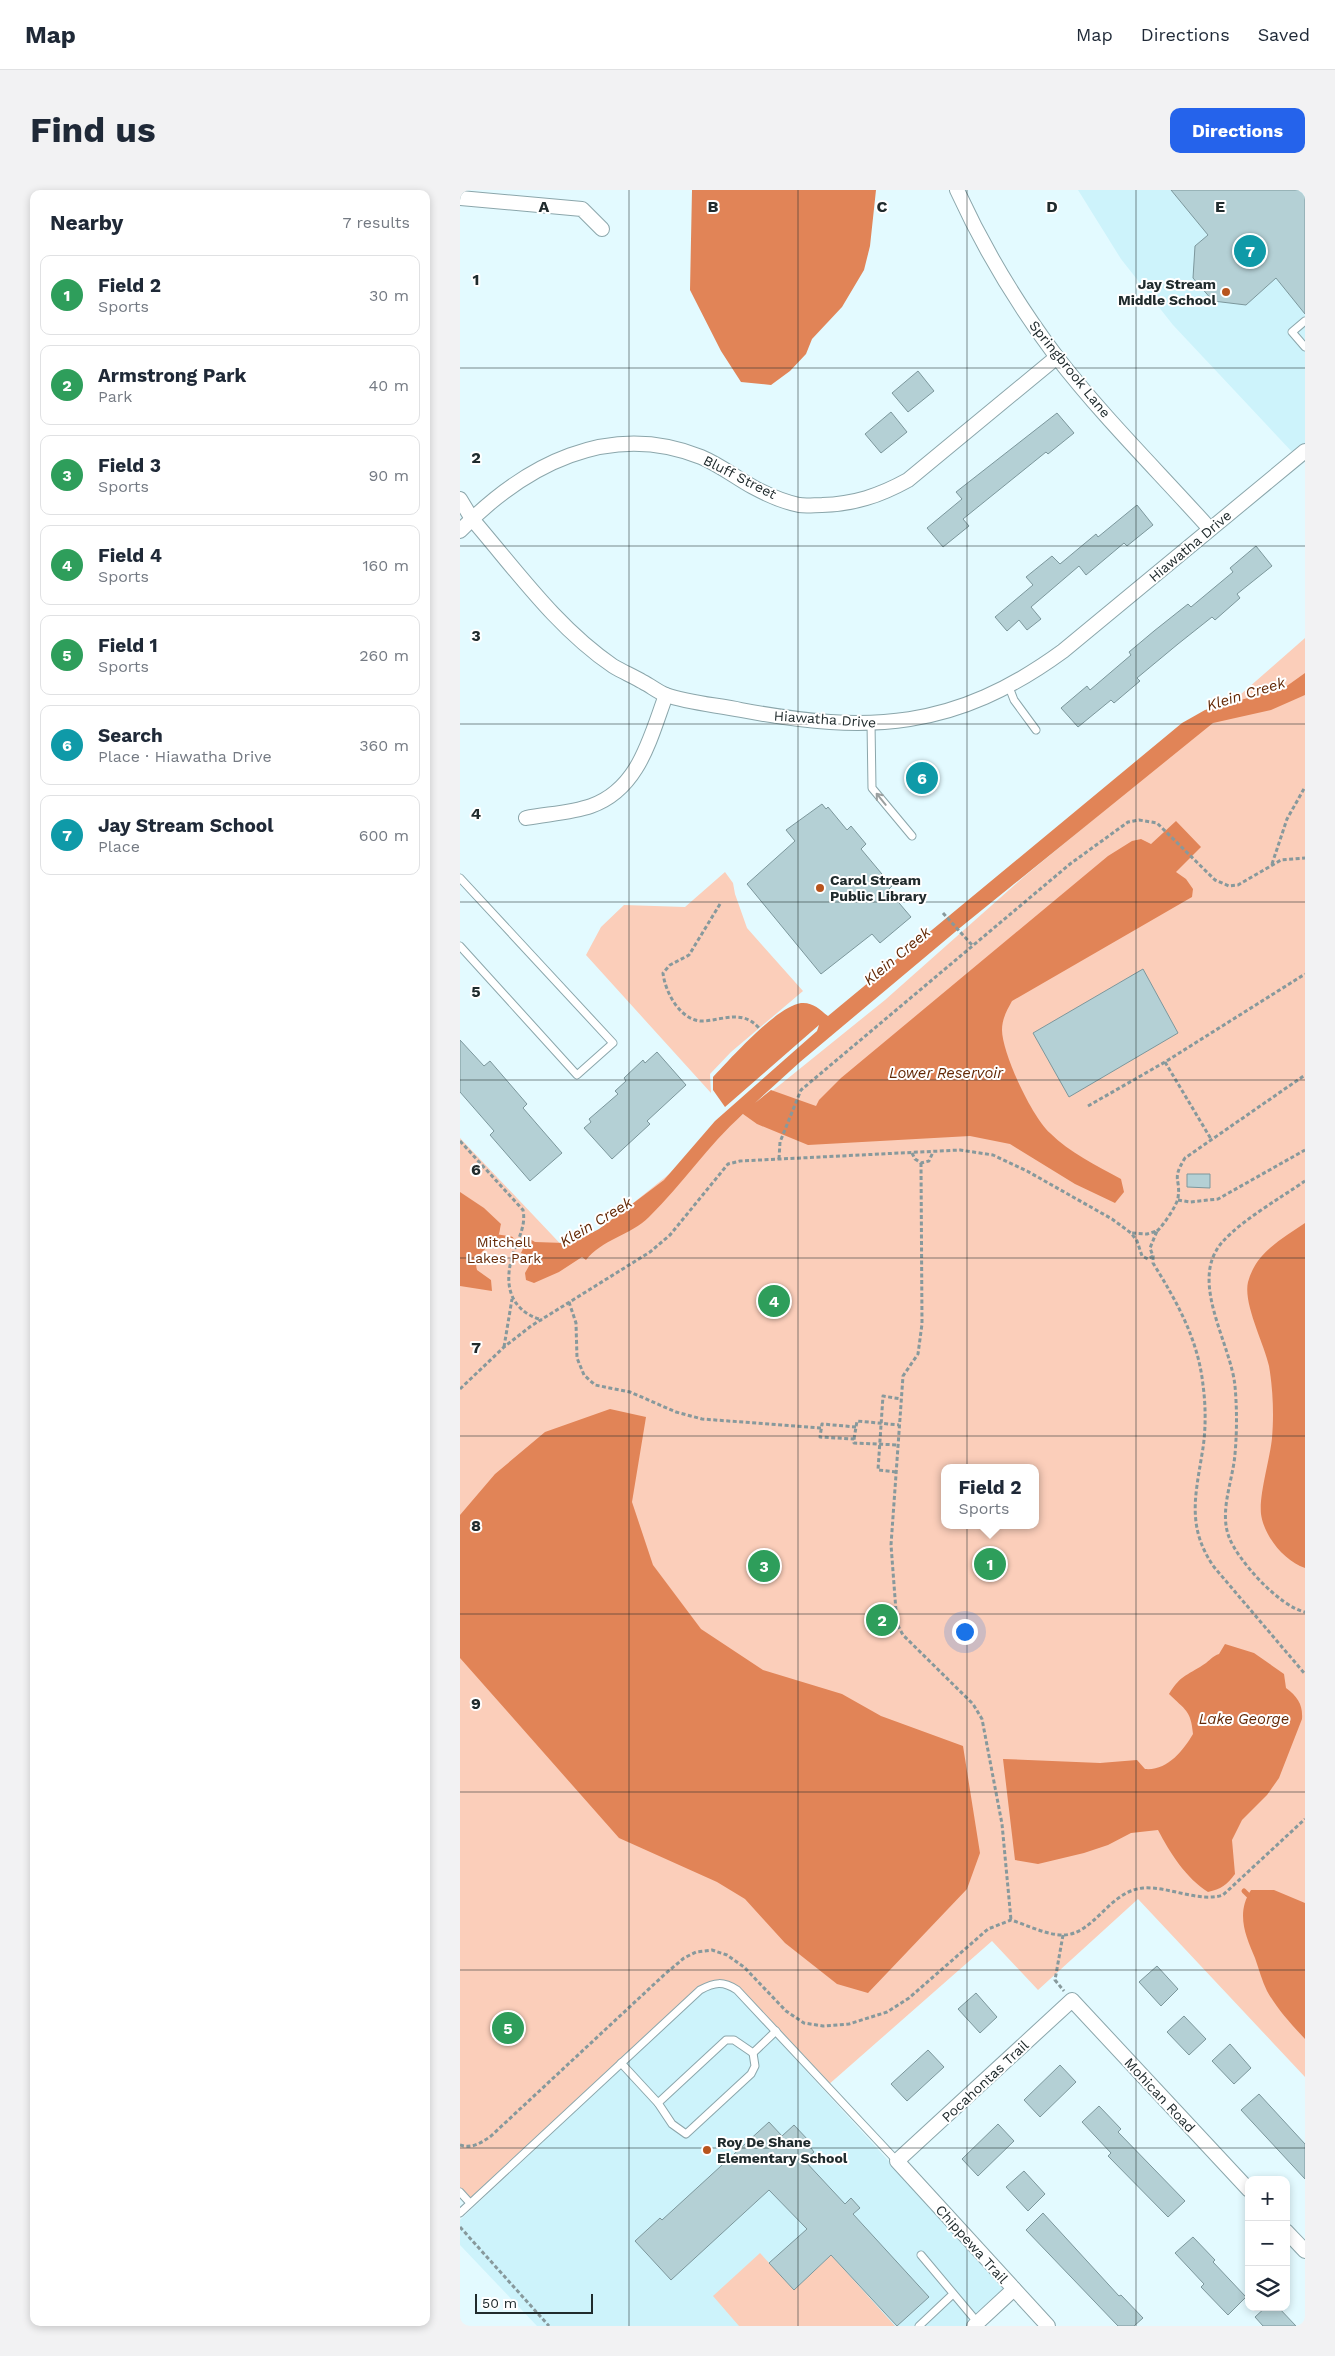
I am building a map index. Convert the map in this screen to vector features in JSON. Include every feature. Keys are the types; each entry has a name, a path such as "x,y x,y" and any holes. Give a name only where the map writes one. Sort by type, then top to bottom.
{"street":[{"name":"Springbrook Lane","path":"957,190 977,234 1014,295 1057,357 1210,529"},
{"path":"460,198 582,209 602,229"},
{"name":"Bluff Street","path":"460,531 528,474 555,460 584,450 610,445 659,444 699,456 754,487 800,505 847,504 869,499 908,480 1057,357"},
{"name":"Hiawatha Drive","path":"460,499 472,519 565,627 587,647 614,666 666,695 790,719 871,723 929,716 981,700 1034,673 1064,651 1305,451"},
{"path":"526,818 591,806 613,794 629,780 639,765 666,695"},
{"name":"Pocahontas Trail","path":"897,2161 1072,2000"},
{"name":"Mohican Road","path":"1072,2000 1245,2186"},
{"name":"Chippewa Trail","path":"897,2161 1048,2326"},
{"path":"1290,2234 1305,2251"},
{"path":"976,2324 1014,2289"}],"lane":[{"path":"1305,321 1292,332 1305,347"},
{"path":"1009,687 1014,700 1036,730"},
{"path":"871,723 872,788 912,836"},
{"path":"460,878 613,1043 578,1075 460,946"},
{"path":"460,2213 700,1990 711,1983 725,1982 738,1990 897,2161"},
{"path":"753,2053 776,2031"},
{"path":"621,2063 658,2103 672,2124 686,2134 751,2074 755,2066 753,2053 734,2040 726,2040 658,2103"},
{"path":"460,2192 470,2203"},
{"path":"921,2255 976,2324"},
{"path":"919,2326 953,2294"}],"path":[{"path":"1272,864 1287,819 1305,787"},
{"path":"779,1160 782,1138 801,1090 972,945 1112,832 1128,822 1139,820 1158,823 1215,880 1229,886 1238,884 1272,864 1291,858 1305,858"},
{"path":"720,904 689,955 670,965 663,973 664,982 670,998 678,1008 695,1020 704,1021 736,1016 753,1021 758,1028"},
{"path":"943,913 972,945"},
{"path":"1088,1106 1165,1062 1305,974"},
{"path":"1165,1062 1211,1139"},
{"path":"1305,1076 1185,1158 1176,1172 1178,1200 1158,1231 1150,1248 1153,1263 1177,1301 1190,1329 1199,1357 1204,1386 1205,1415 1203,1452 1197,1479 1194,1509 1196,1529 1203,1550 1214,1567 1305,1674"},
{"path":"460,1141 523,1210 524,1220 510,1270 512,1298 504,1347"},
{"path":"460,1389 504,1347 568,1302 650,1252 670,1235 728,1164 960,1150 993,1155 1044,1180 1112,1219 1131,1233 1137,1241 1142,1256 1148,1259 1153,1256"},
{"path":"1178,1200 1190,1202 1218,1199 1305,1150"},
{"path":"912,1153 915,1159 921,1163 929,1161 933,1152"},
{"path":"921,1163 922,1324 918,1354 903,1376 891,1545 897,1624 903,1634 973,1704 982,1718 1002,1824 1012,1920"},
{"path":"1305,1181 1227,1237 1215,1251 1209,1272 1209,1291 1235,1383 1237,1418 1235,1456 1226,1508 1229,1536 1249,1569 1268,1588 1283,1602 1305,1612"},
{"path":"1131,1233 1148,1234 1158,1231"},
{"path":"512,1298 522,1311 542,1320"},
{"path":"568,1302 576,1323 577,1358 584,1375 595,1385 630,1392 676,1412 702,1419 821,1428"},
{"path":"896,1472 878,1470 881,1423 883,1396 901,1399"},
{"path":"898,1445 854,1443 854,1439 856,1421 899,1425"},
{"path":"854,1439 820,1437 821,1428 822,1424 856,1427"},
{"path":"460,2145 465,2147 477,2145 491,2136 665,1974 684,1958 696,1952 712,1950 727,1955 744,1967 786,2010 804,2023 823,2026 849,2024 887,2012 909,1998 988,1930 1012,1920 1049,1933 1062,1935 1077,1933 1131,1890 1144,1888 1171,1890 1214,1898 1223,1895 1305,1819"},
{"path":"1062,1935 1055,1980 1072,2000"},
{"path":"460,2227 549,2326"}],"shaded area":[{"name":"Jay Stream Middle School","path":"1078,190 1305,190 1305,445 1294,454 1173,325 1121,259"},
{"name":"Roy De Shane Elementary School","path":"721,1986 733,1991 1006,2289 967,2326 537,2326 460,2245 460,2220 701,1993"}],"green space":[{"name":"Mitchell Lakes Park","path":"1305,638 1305,2077 1138,1899 1038,1990 992,1941 827,2086 737,1990 711,1983 470,2203 460,2192 460,1138 570,1254 885,1000 1026,875 1169,757"},
{"path":"725,872 733,883 747,928 803,991 731,1052 710,1074 711,1093 586,955 601,927 624,905 685,907"},
{"path":"760,2253 794,2290 831,2255 895,2326 739,2326 713,2296"}],"water":[{"path":"692,190 876,190 870,246 864,270 842,307 812,339 806,354 790,371 771,385 741,382 721,351 690,290"},
{"name":"Lower Reservoir","path":"1305,673 1305,695 1271,710 1213,723 961,927 800,1062 755,1103 771,1090 816,1106 819,1100 841,1078 1108,856 1132,841 1141,839 1151,844 1176,821 1201,847 1176,872 1186,879 1193,889 1192,897 1012,1001 1002,1026 1003,1040 1012,1068 1035,1113 1043,1125 1058,1140 1084,1158 1121,1179 1124,1192 1115,1203 1075,1184 1010,1144 970,1136 808,1145 757,1124 743,1114 642,1223 600,1247 586,1260 582,1257 559,1272 534,1283 526,1280 525,1273 534,1257 521,1253 528,1238 535,1242 564,1243 578,1240 599,1229 664,1180 715,1121 817,1031 819,1025 725,1107 713,1090 713,1077 767,1023 779,1014 801,1003 812,1005 828,1016 1182,723 1205,710 1284,688"},
{"path":"460,1192 484,1208 501,1224 498,1236 480,1255 476,1264 477,1270 491,1280 492,1291 460,1286"},
{"path":"1305,1223 1305,1568 1290,1560 1276,1547 1266,1531 1261,1514 1272,1438 1272,1393 1269,1366 1251,1312 1247,1291 1252,1272 1263,1254"},
{"path":"610,1409 646,1417 632,1502 653,1565 701,1629 763,1670 842,1694 881,1716 963,1746 980,1853 967,1889 868,1993 837,1984 785,1943 745,1899 717,1882 619,1838 460,1658 460,1515 495,1474 545,1432"},
{"name":"Lake George","path":"1225,1644 1254,1653 1284,1674 1286,1688 1294,1695 1302,1710 1302,1719 1279,1778 1267,1795 1242,1820 1232,1840 1235,1874 1229,1881 1220,1888 1208,1892 1193,1880 1179,1864 1158,1830 1131,1833 1108,1845 1084,1853 1038,1864 1015,1860 1003,1759 1100,1763 1137,1760 1145,1769 1160,1767 1174,1759 1193,1734 1189,1715 1169,1694 1173,1687 1186,1675 1219,1654"},
{"path":"1251,1890 1274,1890 1305,1903 1305,2039 1271,1998 1248,1941 1243,1916 1246,1899"}],"building":[{"path":"1171,190 1305,190 1305,314 1276,278 1246,305 1213,301 1193,278 1195,246 1208,235"},
{"path":"918,371 934,391 908,412 892,393"},
{"path":"891,412 907,432 881,453 865,434"},
{"path":"1057,413 1074,433 1048,454 1046,452 963,519 969,526 943,547 927,528 962,499 956,492"},
{"path":"1137,505 1153,525 1127,546 1124,543 1086,575 1079,566 1031,607 1041,619 1027,630 1019,620 1007,631 995,617 1033,585 1026,577 1052,556 1060,564 1096,534 1098,537"},
{"path":"1256,546 1272,566 1237,594 1240,598 1215,620 1212,617 1137,678 1140,681 1114,703 1111,700 1078,727 1061,708 1087,686 1090,690 1131,655 1129,652 1188,604 1191,607 1233,572 1230,568"},
{"name":"Carol Stream Public Library","path":"822,804 826,809 828,807 847,830 851,826 866,844 861,849 892,886 888,890 911,917 880,943 872,934 821,974 747,884 795,841 786,830"},
{"path":"1143,969 1178,1033 1069,1097 1033,1033"},
{"path":"460,1040 484,1066 490,1061 527,1104 523,1108 562,1153 530,1181 490,1135 494,1131 460,1092"},
{"path":"657,1052 686,1085 647,1121 650,1124 612,1159 584,1128 591,1122 589,1119 618,1094 615,1091 626,1081 624,1078 643,1060 645,1063"},
{"path":"1187,1174 1210,1174 1210,1188 1187,1187"},
{"path":"1157,1966 1178,1989 1161,2006 1139,1982"},
{"path":"976,1993 997,2017 980,2033 958,2009"},
{"path":"1184,2016 1206,2039 1189,2055 1167,2032"},
{"path":"1230,2044 1251,2068 1234,2084 1212,2061"},
{"path":"928,2050 944,2067 907,2101 891,2084"},
{"path":"1060,2065 1076,2082 1040,2117 1024,2100"},
{"path":"1259,2094 1305,2144 1305,2179 1241,2110"},
{"path":"1099,2106 1121,2129 1118,2132 1185,2201 1168,2217 1108,2156 1111,2153 1082,2122"},
{"name":"Roy De Shane Elementary School","path":"769,2122 782,2136 794,2125 809,2141 807,2143 814,2152 804,2160 845,2204 851,2198 860,2208 853,2214 929,2297 897,2326 831,2255 794,2290 769,2263 807,2229 769,2190 671,2280 635,2241 660,2218 662,2220"},
{"path":"998,2124 1014,2141 978,2176 962,2159"},
{"path":"1024,2171 1045,2194 1028,2211 1006,2187"},
{"path":"1043,2213 1119,2296 1121,2295 1143,2318 1134,2326 1118,2326 1026,2230"},
{"path":"1193,2237 1215,2260 1213,2262 1245,2298 1228,2315 1201,2287 1204,2284 1175,2253"},
{"path":"1262,2311 1282,2311 1296,2326 1263,2326 1255,2317"}],"waterway":[{"path":"498,1237 511,1239"},
{"path":"1244,1891 1248,1895"}],"place":[{"name":"Jay Stream School","path":"1250,251"},
{"name":"Jay Stream Middle School","path":"1226,292"},
{"name":"Search","path":"922,778"},
{"name":"Carol Stream Public Library","path":"820,888"},
{"name":"Field 4","path":"774,1301"},
{"name":"Field 2","path":"990,1564"},
{"name":"Field 3","path":"764,1566"},
{"name":"Armstrong Park","path":"882,1620"},
{"name":"Field 1","path":"508,2028"},
{"name":"Roy De Shane Elementary School","path":"707,2150"}],"water label":[{"name":"Klein Creek","path":"1246,694"},
{"name":"Klein Creek","path":"897,956"},
{"name":"Klein Creek","path":"596,1222"}]}
